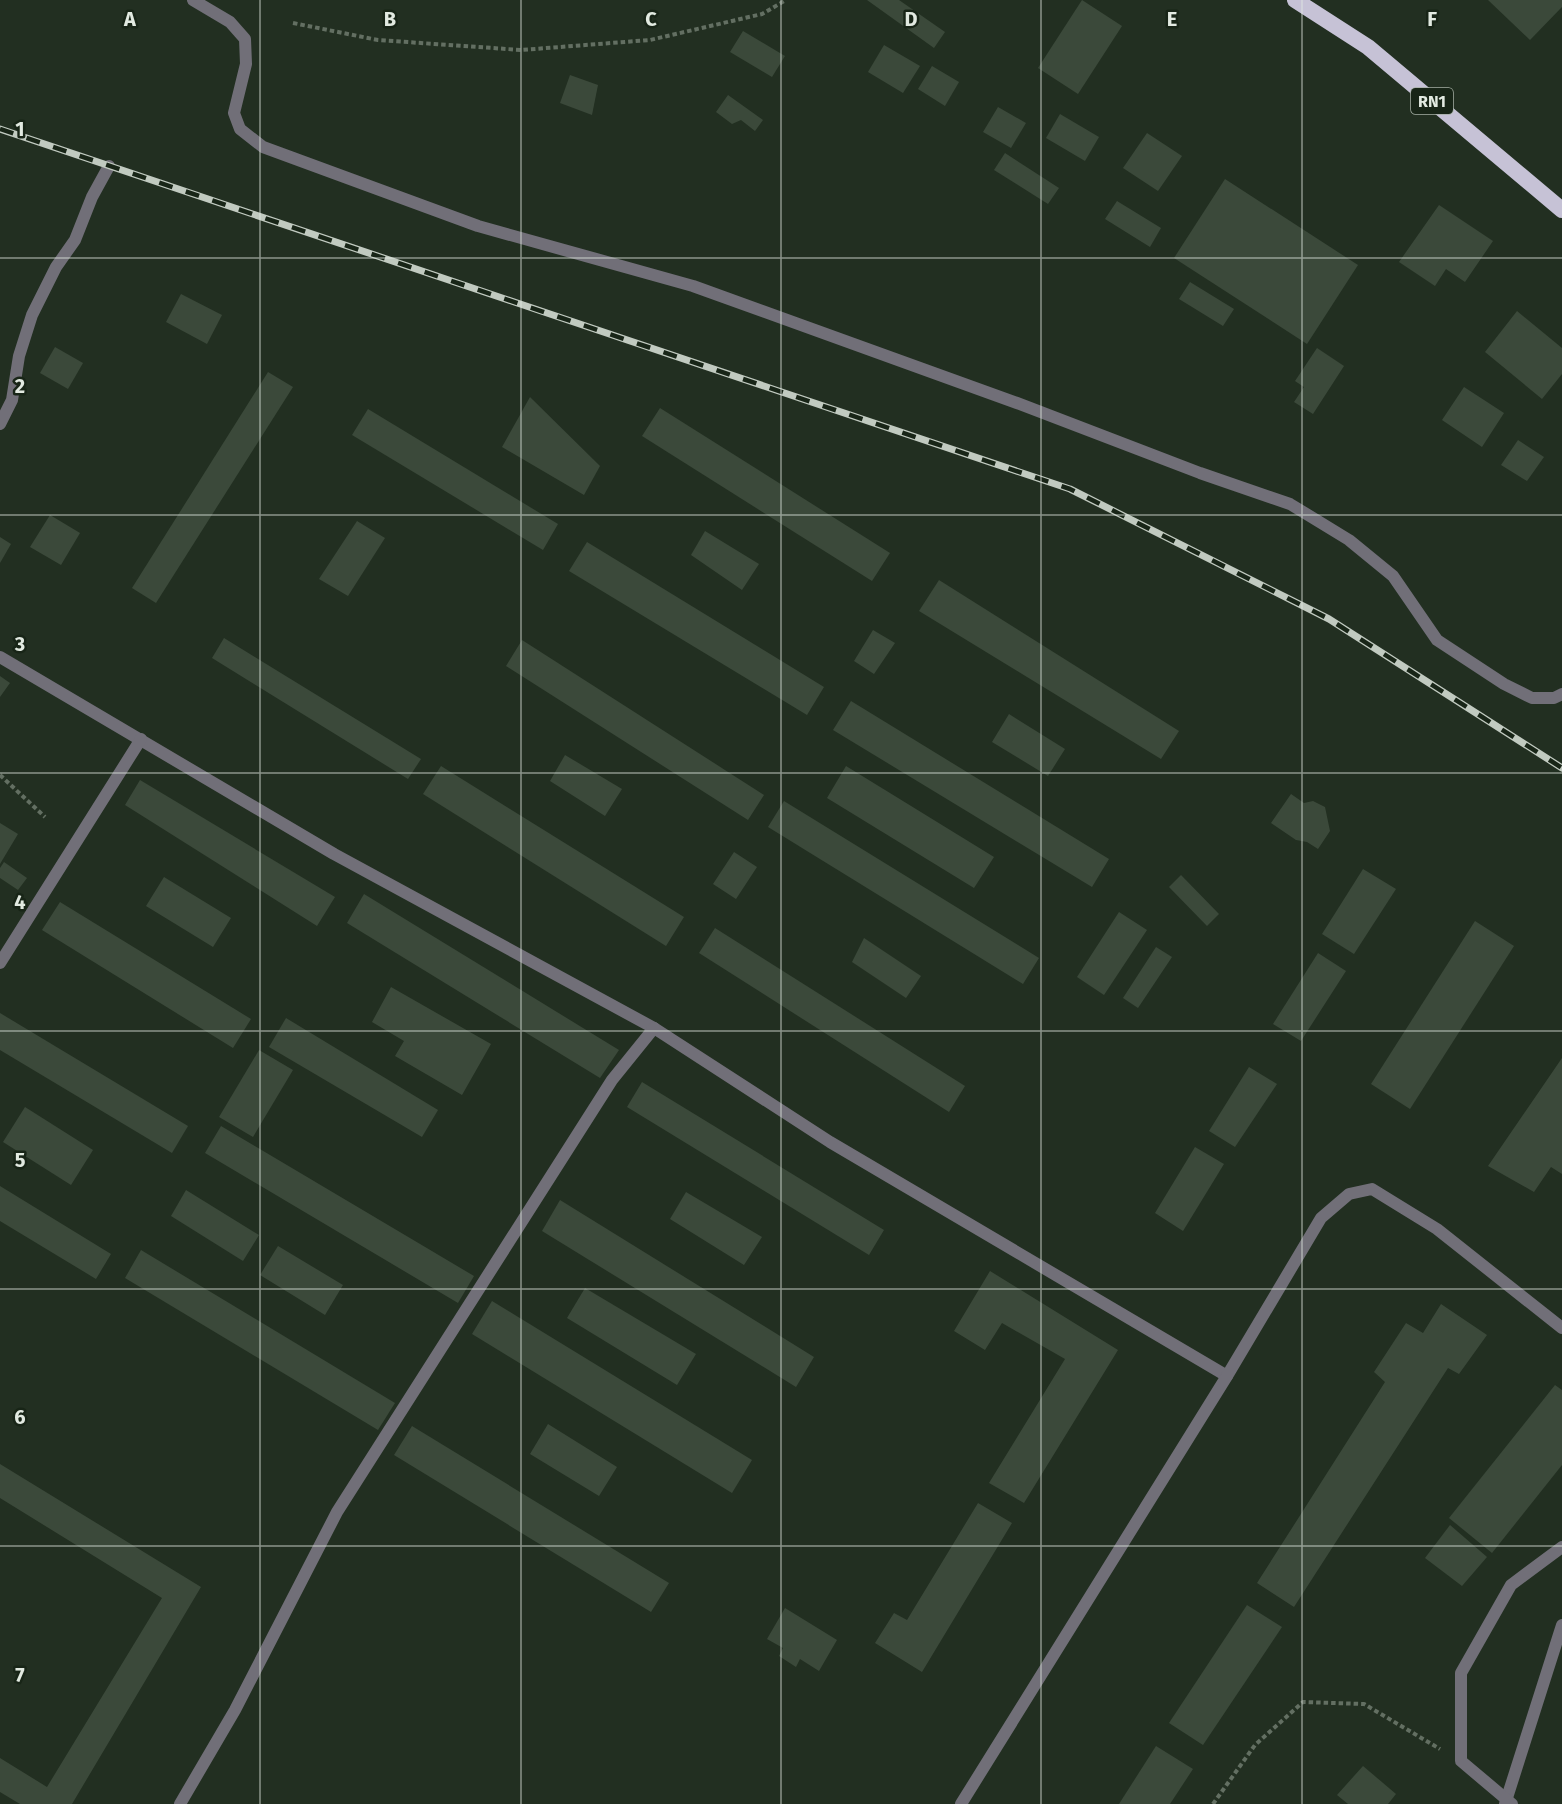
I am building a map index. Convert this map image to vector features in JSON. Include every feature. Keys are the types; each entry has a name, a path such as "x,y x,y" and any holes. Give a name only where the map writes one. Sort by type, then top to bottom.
{"highway":[{"name":"RN1","path":"1295,0 1368,47 1562,210"}],"street":[{"path":"193,0 230,22 245,39 246,64 234,113 240,129 263,147 478,226 693,286 1017,403 1189,470 1290,504 1349,540 1393,576 1437,640 1504,684 1532,698 1554,698 1562,693"},
{"path":"0,424 12,400 19,356 32,315 56,267 75,240 92,197 109,166"},
{"path":"0,657 334,854 654,1028 830,1142 1227,1376"},
{"path":"0,963 141,739"},
{"path":"180,1804 235,1710 337,1512 612,1080 654,1028"},
{"path":"961,1804 1227,1376 1321,1218 1349,1194 1372,1189 1437,1229 1562,1328"},
{"path":"1562,1547 1511,1585 1461,1673 1461,1761 1508,1803 1562,1625"}],"path":[{"path":"292,23 378,40 521,50 650,40 762,14 786,0"},
{"path":"0,775 45,817"},
{"path":"1213,1804 1255,1745 1304,1702 1364,1704 1461,1761"}],"building":[{"path":"867,0 899,0 945,32 934,48"},
{"path":"1082,0 1122,26 1078,94 1038,68"},
{"path":"1488,0 1562,0 1562,7 1530,40"},
{"path":"743,31 785,56 772,77 730,52"},
{"path":"884,45 920,66 903,93 868,72"},
{"path":"932,66 959,82 945,106 918,89"},
{"path":"570,75 598,85 592,115 560,103"},
{"path":"728,95 763,120 755,131 741,120 732,124 716,112"},
{"path":"998,107 1026,123 1011,148 983,132"},
{"path":"1060,114 1099,137 1085,161 1046,138"},
{"path":"1147,133 1182,156 1158,191 1123,168"},
{"path":"1005,153 1059,188 1048,204 994,170"},
{"path":"1225,179 1358,265 1307,344 1174,258"},
{"path":"1117,201 1161,228 1150,247 1105,219"},
{"path":"1439,205 1493,241 1465,282 1446,269 1435,286 1399,262"},
{"path":"1190,282 1234,309 1223,326 1179,299"},
{"path":"181,294 222,315 207,344 166,322"},
{"path":"1517,311 1562,348 1562,374 1542,399 1485,352"},
{"path":"55,347 83,363 68,389 40,373"},
{"path":"1317,348 1344,366 1313,414 1294,402 1304,387 1295,381"},
{"path":"268,372 293,387 156,603 132,588"},
{"path":"1464,387 1504,413 1482,447 1442,420"},
{"path":"530,397 600,466 584,495 502,447"},
{"path":"660,408 890,553 872,581 642,436"},
{"path":"368,409 558,524 543,550 352,435"},
{"path":"1518,440 1544,457 1527,481 1501,465"},
{"path":"50,515 80,533 61,565 30,547"},
{"path":"357,521 385,538 348,596 319,579"},
{"path":"705,531 759,564 742,590 691,555"},
{"path":"0,537 11,544 0,563"},
{"path":"587,542 824,687 807,715 569,571"},
{"path":"939,580 1179,731 1161,759 919,611"},
{"path":"873,630 895,643 874,674 854,661"},
{"path":"224,638 421,759 408,779 212,658"},
{"path":"522,640 764,795 748,820 506,666"},
{"path":"0,676 10,683 0,697"},
{"path":"851,701 1109,859 1092,887 833,730"},
{"path":"1009,714 1065,749 1048,776 992,742"},
{"path":"565,755 622,789 605,816 550,781"},
{"path":"441,766 684,917 666,946 423,794"},
{"path":"846,766 994,857 974,888 827,798"},
{"path":"140,780 335,897 317,926 125,805"},
{"path":"1291,794 1304,803 1313,801 1325,807 1330,831 1318,849 1307,842 1296,840 1271,823"},
{"path":"784,801 1039,958 1023,984 768,827"},
{"path":"0,823 18,834 0,864"},
{"path":"734,852 757,867 736,899 713,884"},
{"path":"4,862 27,878 18,890 0,878 0,868"},
{"path":"1363,869 1396,889 1354,954 1322,934"},
{"path":"1181,875 1219,914 1207,926 1169,887"},
{"path":"164,877 231,918 213,947 146,906"},
{"path":"364,894 619,1050 600,1078 347,923"},
{"path":"60,902 251,1019 233,1048 42,930"},
{"path":"1119,912 1147,930 1104,995 1077,977"},
{"path":"1475,921 1514,946 1410,1109 1371,1084"},
{"path":"715,928 965,1086 949,1112 699,953"},
{"path":"864,938 921,976 906,998 852,962"},
{"path":"1156,947 1172,957 1138,1008 1123,998"},
{"path":"1318,953 1346,971 1301,1041 1273,1024"},
{"path":"391,987 491,1044 462,1095 395,1056 404,1041 372,1022"},
{"path":"0,1013 188,1126 172,1153 0,1050"},
{"path":"286,1018 438,1110 422,1137 269,1047"},
{"path":"259,1050 293,1070 253,1137 219,1117"},
{"path":"1562,1058 1562,1174 1551,1167 1534,1192 1488,1166"},
{"path":"1249,1067 1277,1084 1235,1147 1209,1131"},
{"path":"642,1082 884,1230 869,1255 627,1107"},
{"path":"25,1107 93,1150 71,1185 3,1142"},
{"path":"221,1126 474,1276 458,1303 205,1153"},
{"path":"1195,1147 1224,1164 1183,1231 1155,1213"},
{"path":"0,1186 111,1254 96,1279 0,1221"},
{"path":"186,1190 259,1235 243,1261 171,1216"},
{"path":"686,1192 762,1237 744,1265 670,1219"},
{"path":"560,1200 814,1357 796,1387 542,1231"},
{"path":"278,1246 343,1285 325,1315 260,1275"},
{"path":"141,1250 395,1403 378,1430 125,1278"},
{"path":"990,1271 1118,1350 1024,1503 989,1483 1065,1359 1002,1323 985,1350 954,1331"},
{"path":"585,1288 696,1354 677,1385 567,1318"},
{"path":"492,1301 752,1460 732,1493 472,1334"},
{"path":"1441,1304 1487,1335 1459,1374 1448,1368 1294,1607 1257,1583 1385,1382 1374,1372 1406,1323 1423,1333"},
{"path":"1555,1385 1562,1390 1562,1465 1492,1553 1449,1518"},
{"path":"548,1424 617,1467 599,1496 530,1454"},
{"path":"412,1426 669,1583 651,1612 394,1455"},
{"path":"0,1464 201,1587 72,1804 20,1804 0,1792 0,1758 47,1787 162,1598 0,1498"},
{"path":"978,1503 1012,1523 922,1672 875,1643 894,1613 907,1620"},
{"path":"1450,1525 1487,1557 1462,1586 1425,1558"},
{"path":"1247,1605 1282,1627 1203,1745 1169,1723"},
{"path":"785,1608 837,1640 819,1671 800,1659 796,1667 779,1656 783,1648 767,1639"},
{"path":"1156,1746 1193,1769 1170,1804 1119,1804"},
{"path":"1363,1766 1396,1794 1388,1804 1348,1804 1337,1795"}],"railway":[{"path":"0,129 1070,489 1329,619 1562,768"}]}
